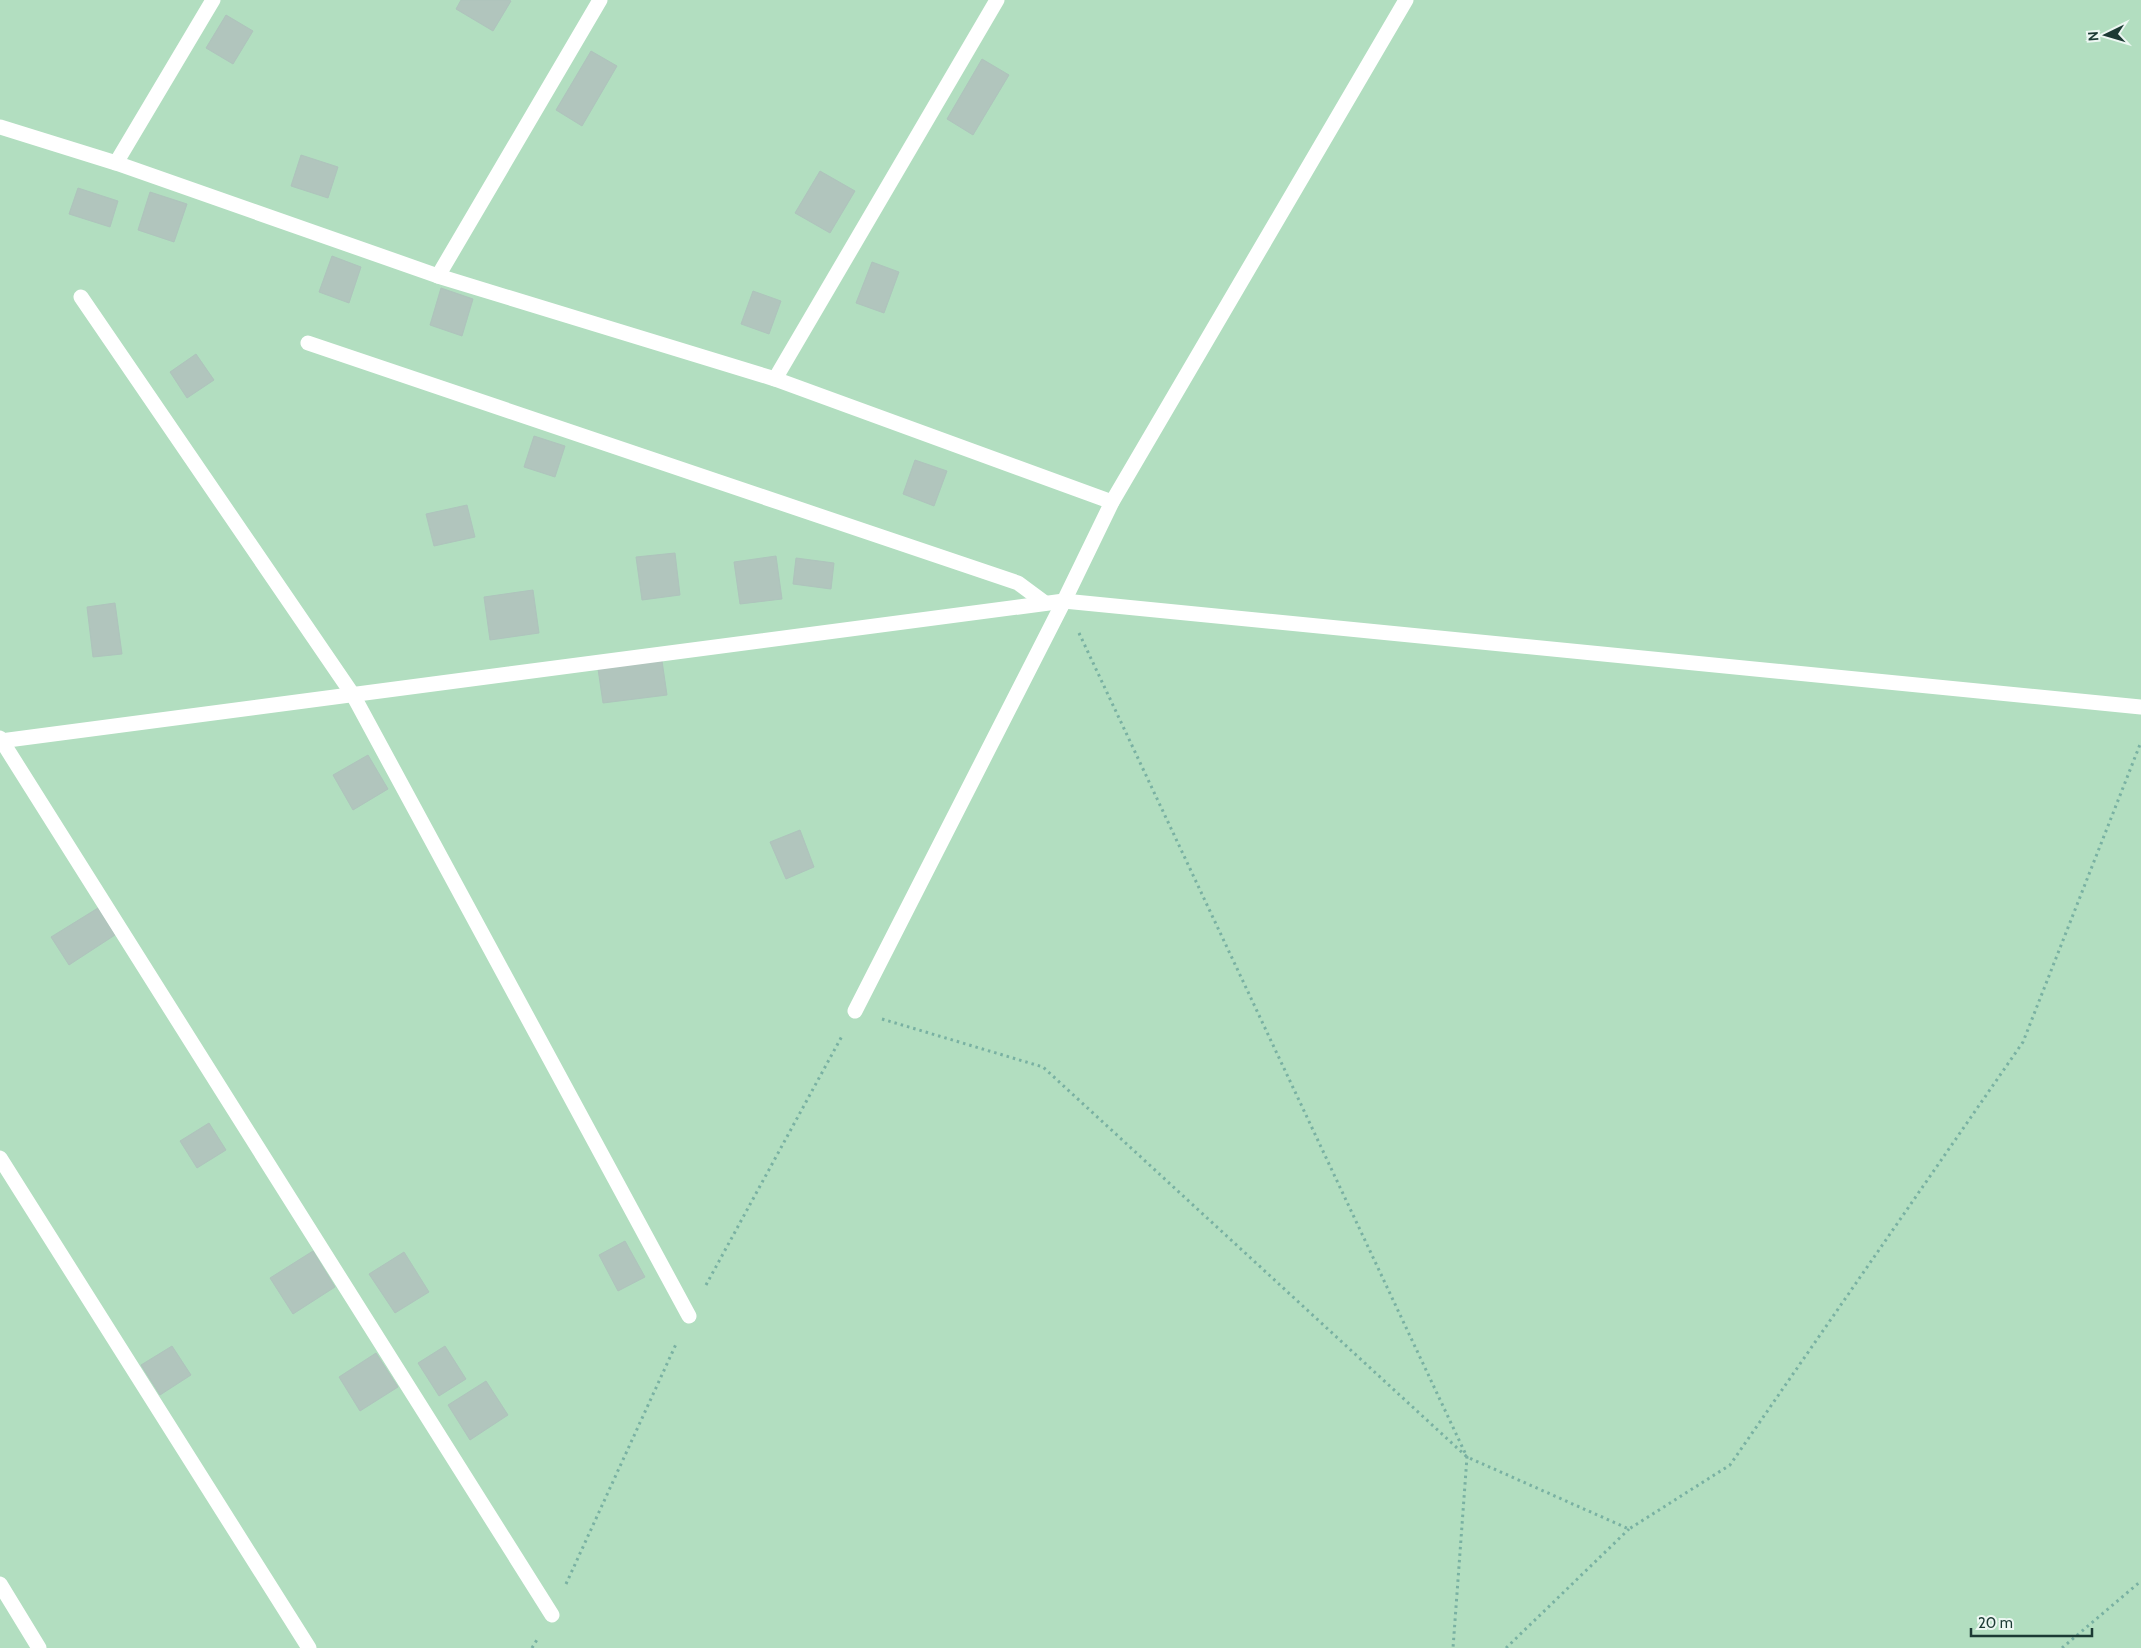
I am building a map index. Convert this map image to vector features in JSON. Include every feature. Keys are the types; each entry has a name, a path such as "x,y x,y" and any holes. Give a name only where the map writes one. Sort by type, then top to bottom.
{"street":[{"path":"116,163 214,0"},
{"path":"438,276 600,0"},
{"path":"775,379 996,0"},
{"path":"855,1011 1064,601 1112,502 1406,0"},
{"path":"0,127 116,163 438,276 775,379 1112,502"},
{"path":"81,297 353,695 689,1316"},
{"path":"308,343 1018,583 1045,602"},
{"path":"552,1614 0,740 1064,601 2141,707"},
{"path":"0,1158 309,1648"},
{"path":"0,1584 39,1648"}],"path":[{"path":"1064,601 1467,1458 1453,1648"},
{"path":"1506,1648 1629,1529 1730,1465 2023,1042 2141,742"},
{"path":"855,1011 1043,1067 1467,1458 1629,1529"},
{"path":"2062,1648 2141,1581"}],"green space":[{"path":"0,0 2141,0 2141,1648 0,1648"}],"building":[{"path":"461,0 511,1 493,31 456,9"},
{"path":"226,15 253,31 233,64 206,48"},
{"path":"591,51 617,66 582,126 556,110"},
{"path":"982,59 1009,75 973,135 947,119"},
{"path":"301,155 338,167 328,198 291,186"},
{"path":"820,171 855,191 830,233 795,213"},
{"path":"78,188 118,201 110,227 69,214"},
{"path":"150,192 187,204 174,242 138,230"},
{"path":"332,256 361,267 349,303 319,292"},
{"path":"872,262 899,272 884,313 856,303"},
{"path":"441,288 473,299 462,336 430,325"},
{"path":"753,291 781,301 769,334 741,324"},
{"path":"196,354 214,380 187,398 170,372"},
{"path":"534,436 565,446 555,477 524,467"},
{"path":"915,460 947,471 934,506 903,494"},
{"path":"467,505 475,537 434,546 426,514"},
{"path":"675,553 680,595 642,600 636,557"},
{"path":"776,556 782,599 740,604 734,562"},
{"path":"796,558 834,563 831,589 793,584"},
{"path":"533,590 539,633 490,640 484,597"},
{"path":"115,603 122,654 93,657 87,607"},
{"path":"661,654 667,695 603,703 597,662"},
{"path":"368,755 388,789 353,810 333,775"},
{"path":"800,830 814,867 786,879 770,842"},
{"path":"98,908 115,935 69,965 51,937"},
{"path":"209,1123 226,1150 197,1168 180,1141"},
{"path":"625,1241 645,1277 618,1291 599,1255"},
{"path":"313,1251 335,1287 293,1314 270,1278"},
{"path":"404,1252 429,1292 395,1313 369,1274"},
{"path":"172,1346 191,1375 160,1395 141,1365"},
{"path":"445,1346 466,1379 439,1396 418,1363"},
{"path":"376,1353 398,1387 360,1411 339,1377"},
{"path":"486,1381 508,1415 470,1440 448,1405"}]}
